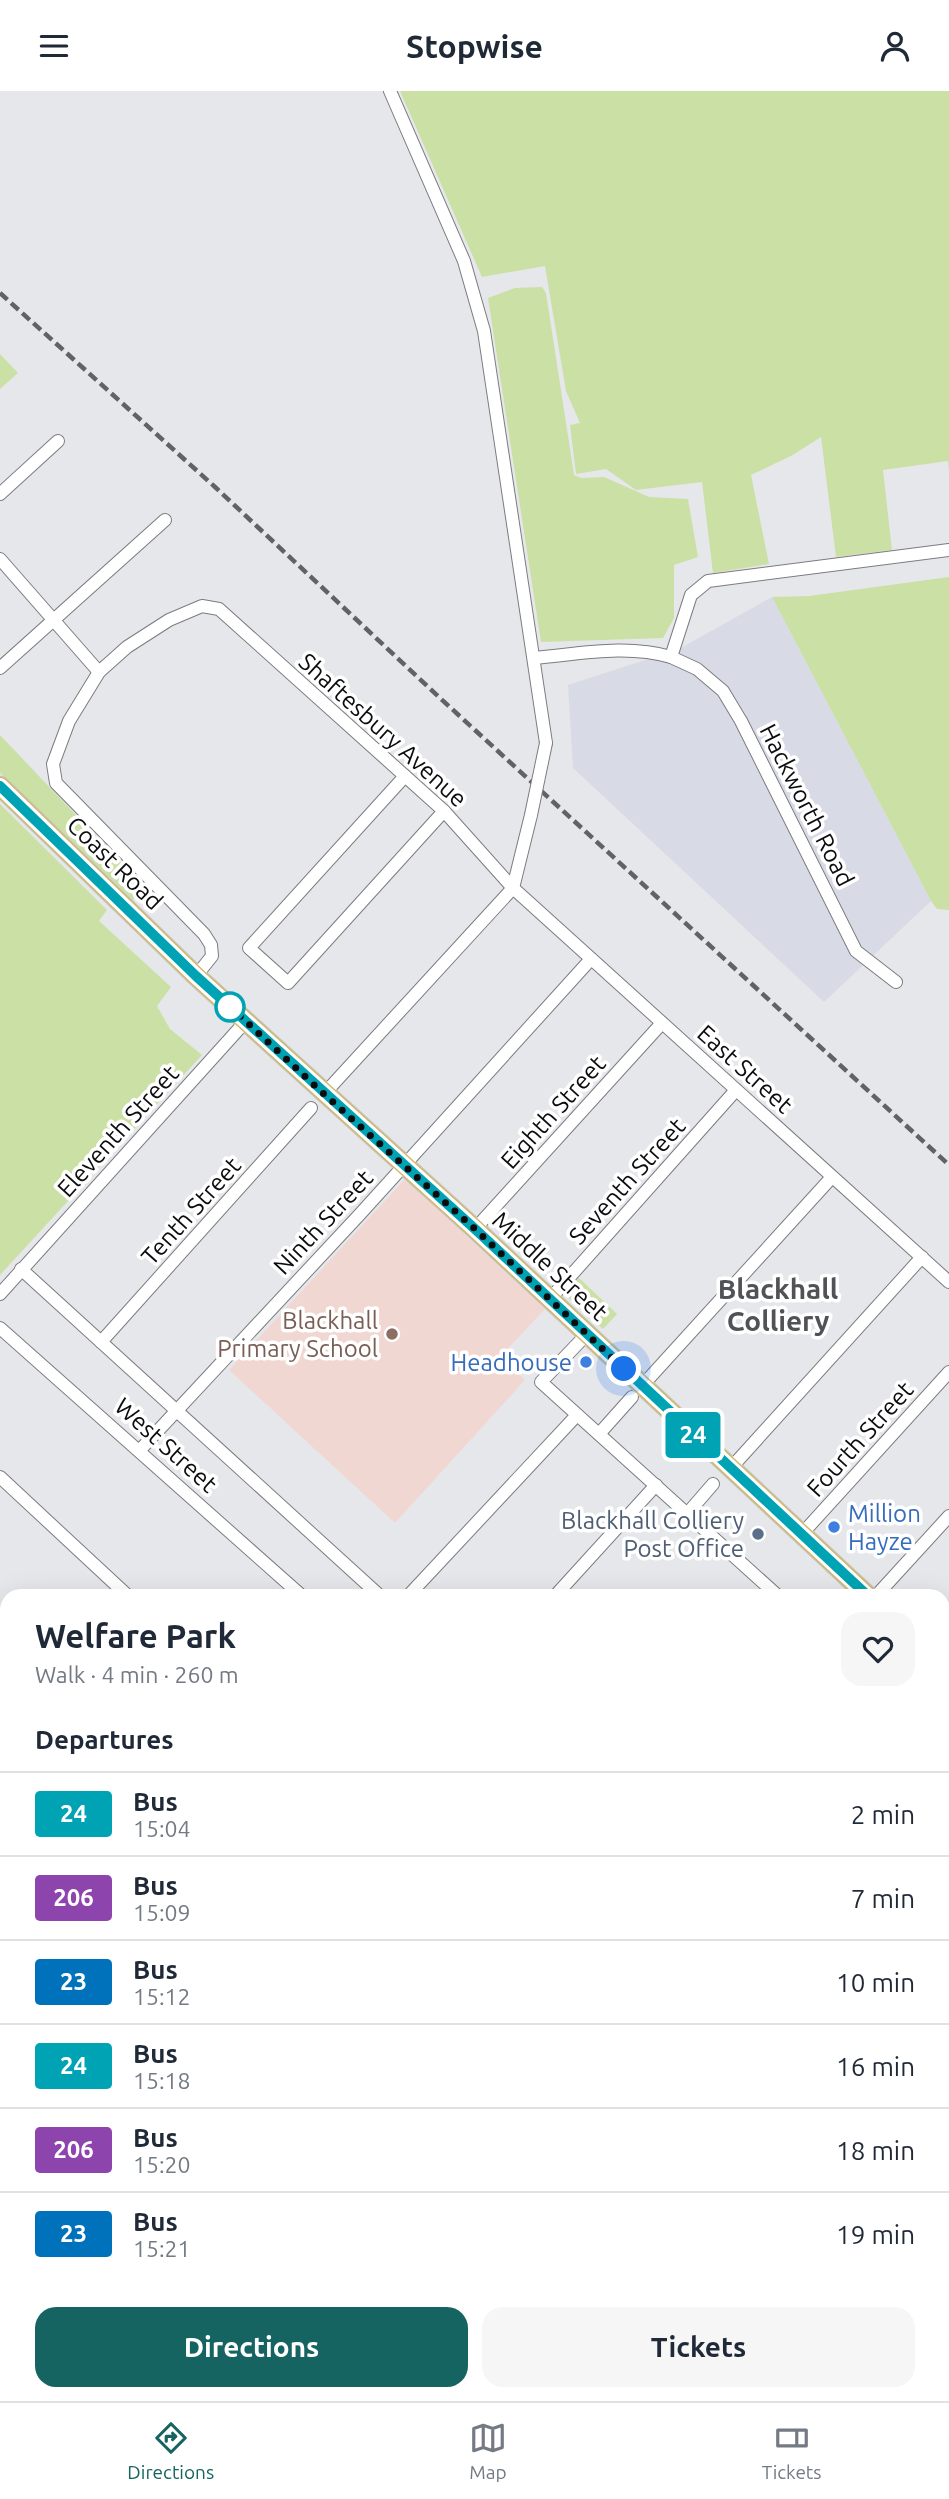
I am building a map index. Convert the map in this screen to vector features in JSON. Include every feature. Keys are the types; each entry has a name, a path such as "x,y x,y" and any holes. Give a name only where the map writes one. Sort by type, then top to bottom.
{"main road":[{"name":"Coast Road","path":"0,786 196,976"},
{"name":"Middle Street","path":"196,976 246,1021 318,1101 404,1165 587,1334 637,1392 730,1469 860,1589"}],"street":[{"path":"390,91 464,261 484,331 546,743 513,888"},
{"path":"0,493 58,441"},
{"path":"0,668 165,520"},
{"path":"671,657 691,595 708,582 949,550"},
{"path":"0,559 99,672 69,721 53,764 56,783 204,934 211,945 212,956 196,976"},
{"name":"Shaftesbury Avenue","path":"99,672 127,647 169,619 202,606 219,609 444,811 513,888"},
{"name":"Hackworth Road","path":"534,658 629,649 650,651 697,669 723,691 741,721 856,951 896,982"},
{"path":"405,776 249,948 268,966 288,983 444,811"},
{"name":"East Street","path":"513,888 949,1282"},
{"name":"Tenth Street","path":"101,1342 513,888"},
{"name":"Ninth Street","path":"140,1450 591,959"},
{"name":"Eleventh Street","path":"0,1294 246,1021"},
{"name":"Eighth Street","path":"475,1229 662,1023"},
{"name":"Seventh Street","path":"550,1299 736,1090"},
{"path":"599,1434 832,1177"},
{"path":"730,1469 922,1257"},
{"path":"21,1269 372,1589"},
{"name":"West Street","path":"0,1328 295,1589"},
{"path":"587,1334 541,1382 770,1589"},
{"name":"Fourth Street","path":"802,1535 949,1372"},
{"path":"415,1589 577,1415"},
{"path":"0,1477 120,1589"},
{"path":"687,1514 713,1484"},
{"path":"561,1589 656,1485"},
{"path":"882,1589 949,1516"}],"shaded area":[{"path":"772,597 931,901 824,1002 573,768 568,685 679,649"},
{"name":"Blackhall Primary School","path":"405,1179 545,1309 500,1357 525,1380 395,1523 229,1370"}],"green space":[{"path":"400,91 949,91 949,471 948,461 883,470 892,550 836,557 821,437 791,456 751,475 769,564 713,573 702,482 636,490 606,469 576,474 570,425 580,423 566,391 545,266 482,277"},
{"path":"542,287 546,293 574,475 581,478 604,477 649,497 688,499 698,557 674,565 674,618 663,638 541,642 488,298 515,288"},
{"path":"0,354 18,373 0,389"},
{"path":"949,577 949,910 937,909 931,901 772,597 809,596"},
{"path":"0,735 145,888 133,900 0,773"},
{"path":"0,804 107,910 99,921 171,987 157,1006 170,1029 202,1055 0,1275"},
{"path":"579,1278 617,1314 603,1329 564,1294"}],"railway":[{"path":"0,293 215,487 440,698 949,1165"}],"bus line":[{"name":"24","path":"0,786 196,976 475,1229 860,1589"}],"place":[{"name":"Blackhall Primary School","path":"392,1334"},
{"name":"Headhouse","path":"586,1362"},
{"name":"Million Hayze","path":"834,1527"},
{"name":"Blackhall Colliery Post Office","path":"758,1534"}],"district":[{"name":"Blackhall Colliery","path":"778,1304"}],"route":[{"path":"230,1007 226,1003 475,1229 624,1369"}]}
